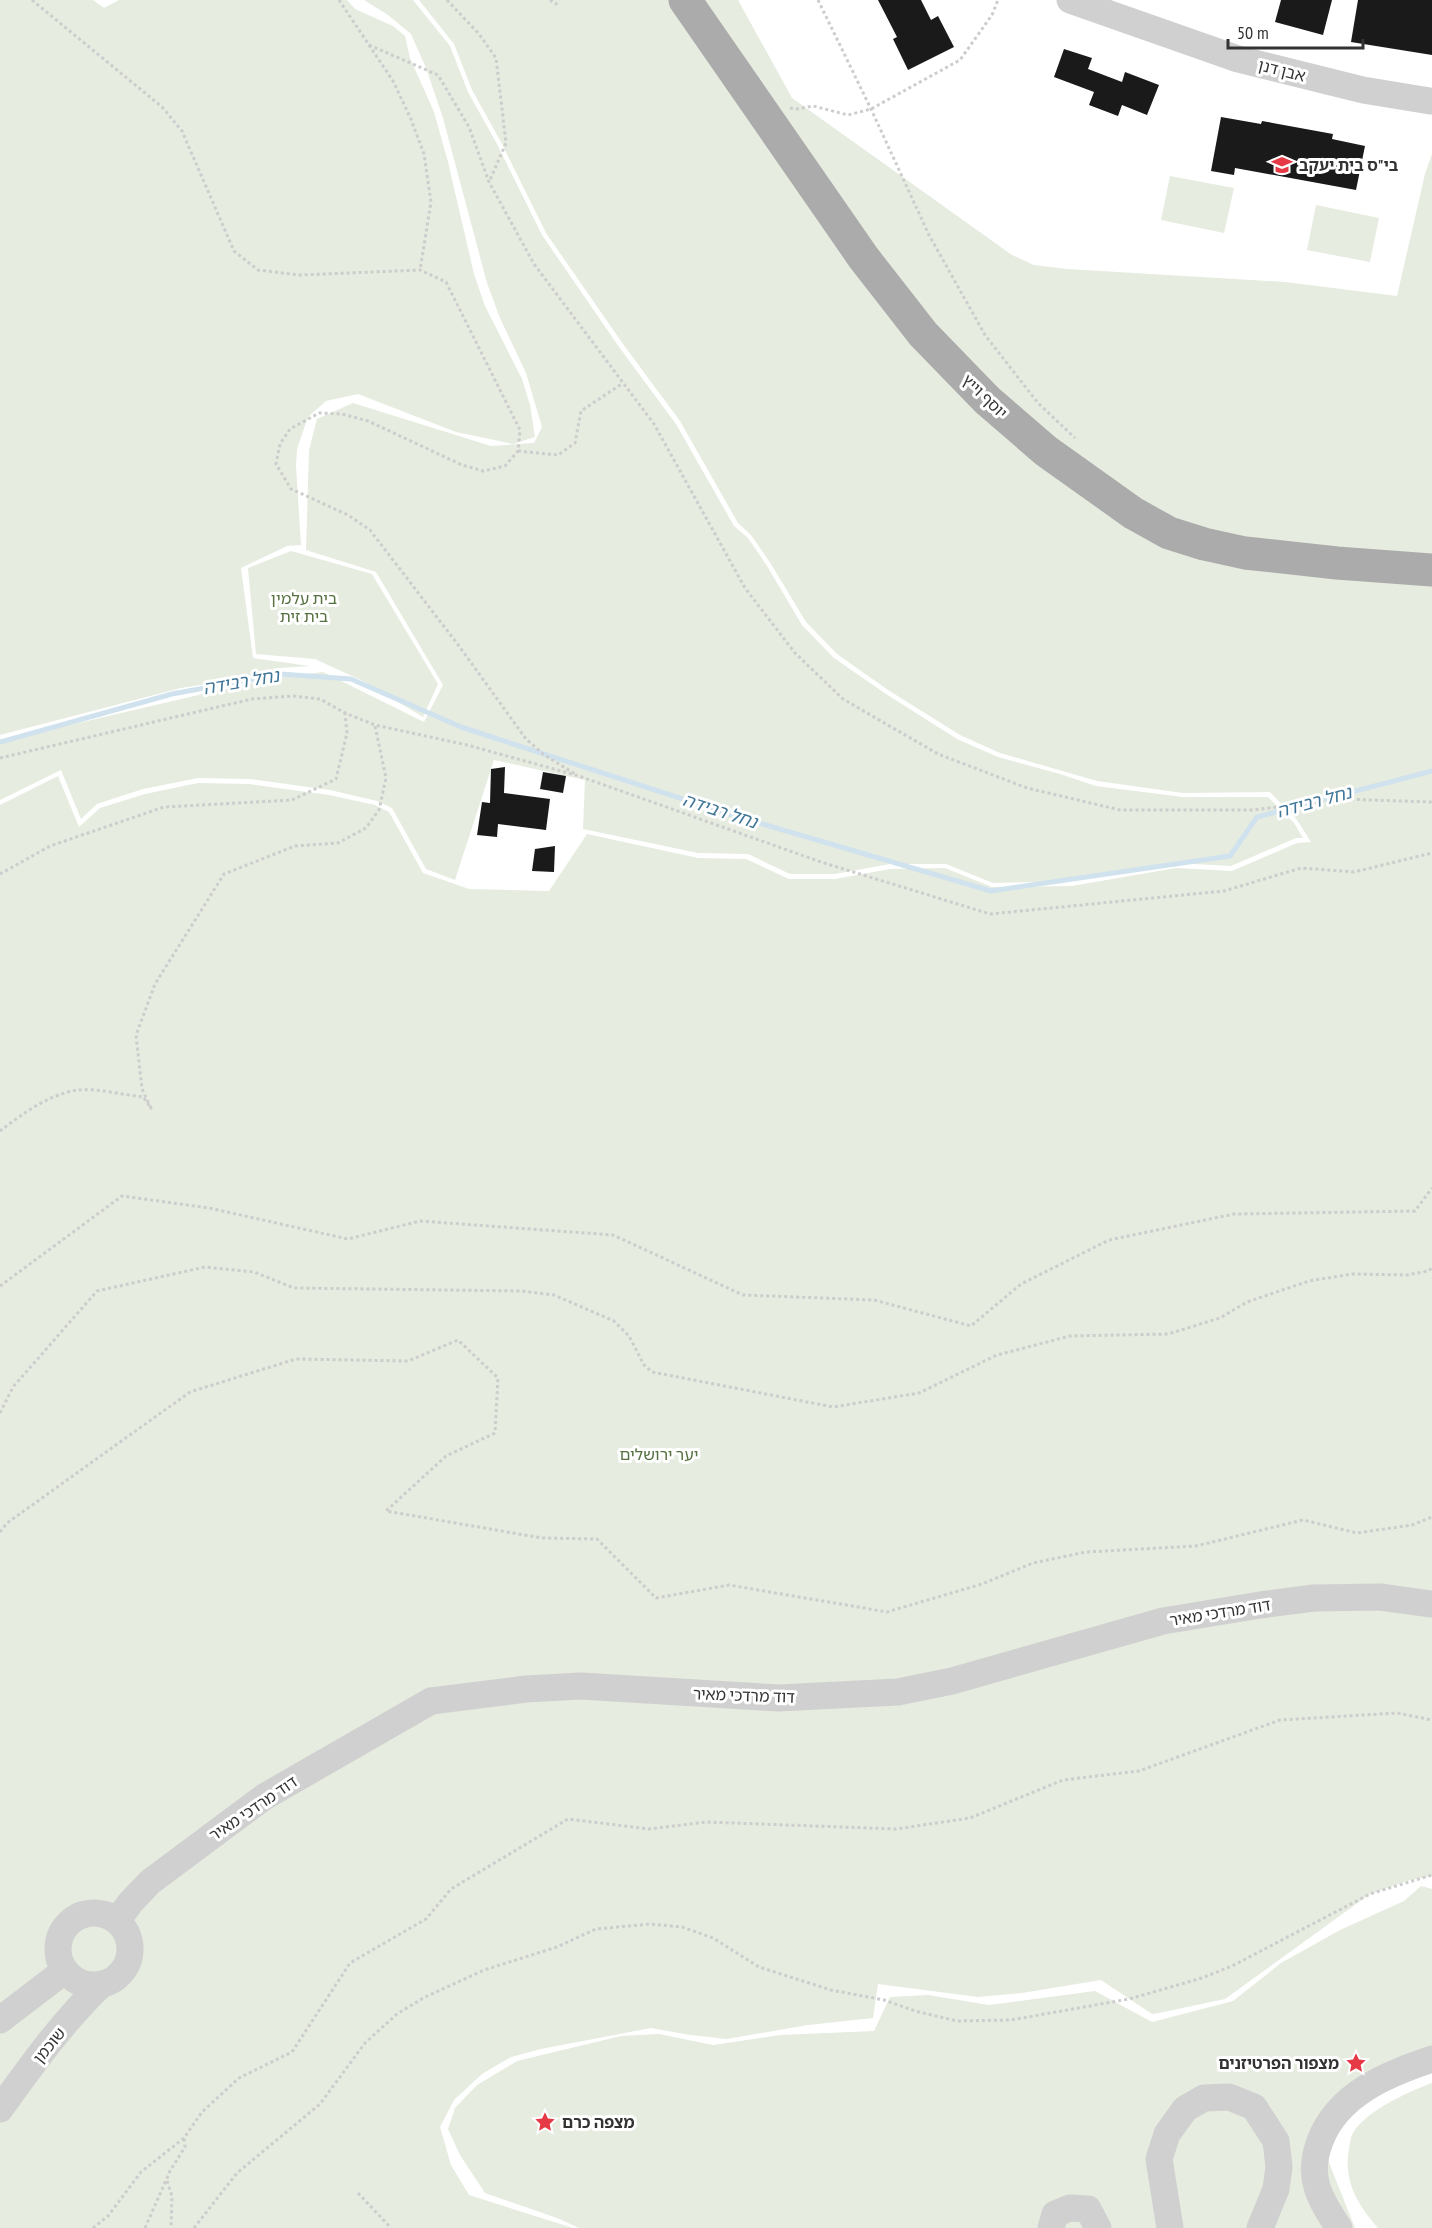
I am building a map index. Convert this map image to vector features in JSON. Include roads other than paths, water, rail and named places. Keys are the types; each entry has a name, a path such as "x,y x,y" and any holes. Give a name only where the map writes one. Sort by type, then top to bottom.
{"main road":[{"name":"יוסף וייץ","path":"685,0 863,257 923,334 987,400 1046,451 1133,513 1169,533 1204,544 1245,553 1432,570"}],"street":[{"name":"אבן דנן","path":"1070,0 1238,59 1364,90 1430,101"},
{"name":"דוד מרדכי מאיר","path":"117,1921 150,1882 264,1797 430,1701 526,1689 581,1686 778,1698 898,1692 952,1681 1163,1621 1260,1605 1314,1598 1380,1597 1432,1604"},
{"path":"96,1912 117,1921 125,1930 130,1952 121,1973 102,1984 90,1985 71,1978 64,1971 57,1948 59,1937 65,1927 73,1918 96,1912"},
{"path":"0,2020 64,1971"},
{"name":"שוכמן","path":"0,2109 34,2061 87,1998 102,1984"},
{"path":"1339,2228 1317,2188 1314,2173 1317,2150 1329,2121 1349,2099 1378,2080 1432,2059"},
{"path":"1170,2228 1159,2159 1167,2134 1185,2109 1204,2098 1229,2097 1254,2107 1276,2141 1280,2167 1276,2189 1260,2228"},
{"path":"1051,2228 1055,2214 1070,2208 1088,2208 1098,2228"}],"waterway":[{"name":"נחל רבידה","path":"0,742 172,694 280,674 351,679 461,727 735,816 991,891 1230,856 1257,817 1432,771"}],"place":[{"name":"בי\"ס בית יעקב","path":"1282,165"},
{"name":"מצפור הפרטיזנים","path":"1356,2063"},
{"name":"מצפה כרם","path":"545,2122"}],"park label":[{"name":"בית עלמין בית זית","path":"304,607"},
{"name":"יער ירושלים","path":"659,1454"}]}
